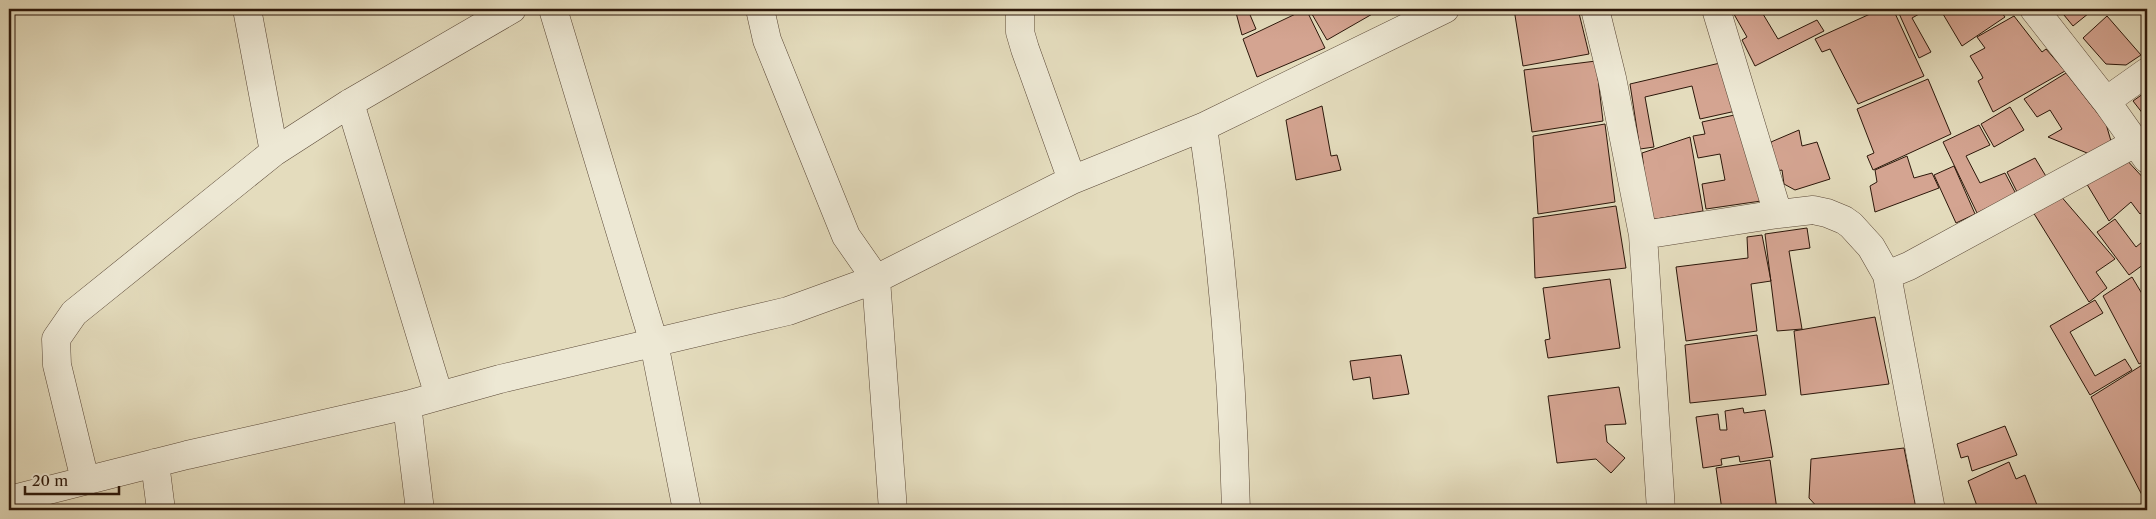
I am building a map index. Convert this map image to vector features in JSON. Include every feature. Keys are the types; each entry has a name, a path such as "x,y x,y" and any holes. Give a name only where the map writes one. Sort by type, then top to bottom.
{"street":[{"path":"247,9 274,152"},
{"path":"86,480 57,365 56,338 74,313 274,152 350,103 512,9"},
{"path":"553,9 654,343 688,510"},
{"path":"760,9 767,40 846,236 876,279 893,510"},
{"path":"1020,9 1020,32 1025,49 1072,180"},
{"path":"9,500 155,463 407,405 500,379 788,311 876,279 1072,180 1203,127 1445,9"},
{"path":"1595,9 1612,78 1643,235 1661,510"},
{"path":"1716,9 1778,214"},
{"path":"1887,275 1909,266 2141,151 2106,101 2034,9"},
{"path":"2106,101 2147,72"},
{"path":"350,103 439,396"},
{"path":"1203,127 1215,210 1229,359 1236,510"},
{"path":"1643,235 1813,210 1844,220 1871,247 1887,275 1931,510"},
{"path":"407,405 420,510"},
{"path":"155,463 161,510"}],"building":[{"path":"1235,9 1251,9 1248,10 1256,29 1242,35"},
{"path":"1285,9 1298,9 1287,13"},
{"path":"1306,9 1325,48 1257,77 1243,39"},
{"path":"1309,9 1321,9 1323,13 1330,9 1381,9 1327,40"},
{"path":"1514,9 1578,9 1589,54 1523,66"},
{"path":"1731,9 1760,9 1778,39 1817,20 1824,31 1755,66 1742,40 1747,37"},
{"path":"1881,9 1893,9 1924,76 1858,104 1830,49 1822,52 1815,39"},
{"path":"1897,9 1928,9 1912,18 1931,52 1919,58"},
{"path":"1940,9 1999,9 2005,17 1962,46"},
{"path":"2059,9 2094,9 2073,26"},
{"path":"2014,16 2042,52 2046,49 2065,71 1993,112 1978,81 1983,78 1970,56 1985,48 1977,37"},
{"path":"2107,16 2141,55 2126,65 2106,64 2083,38"},
{"path":"1596,61 1603,121 1532,132 1524,70"},
{"path":"1720,63 1736,111 1700,119 1692,86 1645,97 1654,147 1640,149 1630,84"},
{"path":"2066,73 2106,124 2111,141 2092,157 2087,153 2048,137 2062,129 2050,110 2037,117 2024,99"},
{"path":"1928,79 1951,134 1873,170 1867,156 1874,153 1857,109"},
{"path":"2147,91 2147,119 2133,101"},
{"path":"1322,106 1331,156 1337,155 1341,170 1296,180 1286,120"},
{"path":"2010,107 2024,130 1994,147 1981,124"},
{"path":"1739,114 1761,201 1706,209 1702,184 1725,180 1720,154 1698,158 1693,136 1705,134 1702,122"},
{"path":"1605,124 1615,202 1538,214 1533,136"},
{"path":"1979,125 1990,145 1966,156 1980,183 2005,173 2016,194 1977,213 1943,142"},
{"path":"1799,130 1802,146 1817,142 1830,179 1795,190 1784,184 1782,170 1777,171 1771,142"},
{"path":"1690,137 1703,211 1650,220 1642,153"},
{"path":"1907,156 1914,178 1932,173 1939,188 1875,212 1870,186 1877,182 1875,170"},
{"path":"2124,157 2147,182 2147,208 2140,214 2131,202 2109,221 2085,181"},
{"path":"2035,158 2047,178 2017,192 2007,172"},
{"path":"1954,166 1975,214 1956,223 1934,175"},
{"path":"2059,194 2115,259 2096,272 2107,288 2089,302 2033,212"},
{"path":"1616,206 1626,268 1535,278 1533,218"},
{"path":"2115,219 2136,247 2147,238 2147,262 2129,275 2097,232"},
{"path":"1807,228 1810,248 1789,251 1802,329 1777,331 1765,234"},
{"path":"1762,235 1771,281 1751,284 1757,331 1686,341 1676,267 1748,258 1747,237"},
{"path":"2147,265 2147,276 2142,269"},
{"path":"2132,277 2147,302 2147,360 2139,364 2103,296"},
{"path":"1610,279 1620,348 1548,358 1545,340 1550,339 1543,288"},
{"path":"2095,300 2103,313 2070,332 2095,376 2125,359 2132,370 2090,395 2050,326"},
{"path":"1875,317 1889,384 1801,395 1794,331"},
{"path":"1757,335 1766,395 1690,403 1685,345"},
{"path":"1401,355 1409,394 1373,399 1370,377 1353,380 1350,361"},
{"path":"2147,362 2147,492 2142,495 2091,397"},
{"path":"1619,387 1626,424 1605,425 1607,442 1625,458 1611,473 1596,459 1557,463 1548,396"},
{"path":"1743,408 1744,413 1765,410 1773,457 1740,462 1739,456 1721,459 1722,465 1703,468 1696,417 1718,414 1720,430 1727,430 1725,411"},
{"path":"2005,426 2017,455 1972,471 1968,456 1961,458 1957,444"},
{"path":"1904,448 1916,508 1896,510 1820,510 1809,498 1811,459"},
{"path":"1770,460 1777,510 1722,510 1716,468"},
{"path":"2009,462 2016,479 2025,475 2039,510 1966,510 1977,506 1968,481"},
{"path":"1716,506 1716,510 1683,510"}]}
